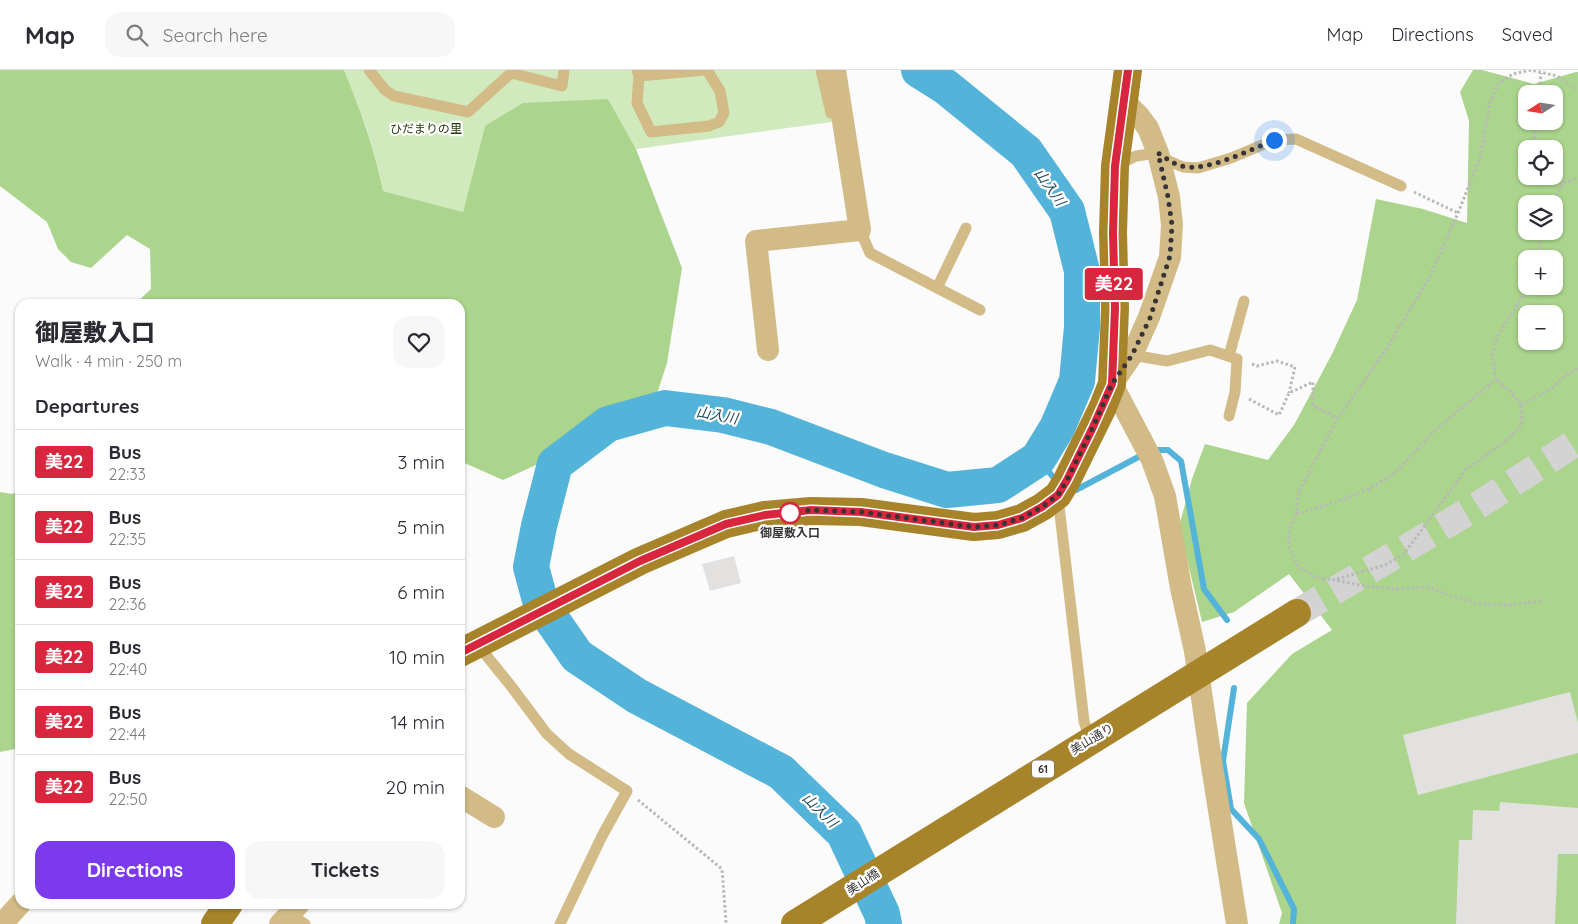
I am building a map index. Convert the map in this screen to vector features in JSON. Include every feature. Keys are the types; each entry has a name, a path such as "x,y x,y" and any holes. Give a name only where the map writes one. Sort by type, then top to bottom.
{"main road":[{"path":"468,649 640,561 726,524 765,515 811,510 861,512 974,527 998,525 1022,518 1042,507 1062,488 1102,409 1112,384 1115,308 1113,233 1115,166 1128,70"},
{"name":"美山通り","path":"888,865 1297,612"},
{"name":"美山橋","path":"795,924 888,865"},
{"path":"215,924 226,909"}],"street":[{"path":"768,350 756,240 860,230 835,70"},
{"path":"1124,101 1148,128 1158,153 1170,206 1172,225 1170,256 1150,318 1132,355 1112,384 1148,452 1164,496 1195,651 1237,924"},
{"path":"465,799 494,817"},
{"path":"2,924 16,909"}],"lane":[{"path":"369,70 385,90 394,96 468,112 511,73 562,86 564,70"},
{"path":"707,70 720,91 724,113 719,122 709,126 651,132 637,103 638,73 707,70"},
{"path":"821,70 831,113"},
{"path":"1115,166 1136,156 1158,153 1169,161 1183,167 1198,168 1230,158 1274,140 1296,139 1401,186"},
{"path":"937,288 966,228"},
{"path":"860,230 870,253 980,310"},
{"path":"1228,416 1235,392 1233,358 1244,301"},
{"path":"1132,355 1167,361 1210,350 1233,358"},
{"path":"1062,488 1084,721 1090,740"},
{"path":"468,649 511,686 547,734 569,754 627,791 602,836 560,924"}],"path":[{"path":"1541,601 1508,605 1480,604 1454,597 1429,587 1397,589 1364,586 1317,578 1299,568 1288,548 1289,530 1296,514 1298,491 1338,418 1385,351 1430,276 1480,158 1490,103 1498,84 1513,74 1531,70 1556,76 1578,90"},
{"path":"1540,85 1541,73"},
{"path":"1555,195 1564,183 1578,178"},
{"path":"1401,186 1458,213"},
{"path":"1335,580 1385,565 1404,554 1466,468 1505,442 1522,424 1521,405 1511,392 1496,379 1492,354 1498,335 1523,295"},
{"path":"1233,358 1257,366 1277,361 1295,367 1289,393 1279,414 1260,405"},
{"path":"1521,405 1549,390 1567,374 1578,368"},
{"path":"1296,514 1339,501 1361,492 1394,474 1434,432 1496,379"},
{"path":"1289,393 1314,382 1313,406 1338,418"},
{"path":"627,791 722,869 726,922 724,924"}],"green space":[{"path":"0,70 344,70 356,99 376,160 383,191 463,212 485,126 523,103 608,99 636,149 682,268 667,363 651,412 503,480 465,463 465,299 140,299 151,289 150,249 127,235 91,268 71,262 58,249 47,222 0,186"},
{"name":"ひだまりの里","path":"344,70 829,70 839,121 636,149 608,99 485,126 463,212 383,191 372,145"},
{"path":"1473,70 1482,70 1534,84 1578,72 1578,924 1279,924 1282,913 1244,803 1247,703 1292,654 1332,630 1289,574 1234,612 1202,622 1179,526 1192,479 1205,444 1268,460 1294,425 1332,354 1357,300 1376,199 1423,209 1467,223 1469,121 1460,92"},
{"path":"0,492 15,493 15,749 0,752"}],"building":[{"path":"734,556 741,583 710,591 702,564"},
{"path":"1570,692 1578,723 1578,753 1418,795 1403,735"},
{"path":"1500,802 1578,808 1578,854 1558,854 1555,924 1456,924 1459,840 1472,840 1473,810 1499,811"}],"waterway":[{"name":"山入川","path":"884,924 882,914 844,833 781,772 637,696 577,656 541,604 531,567 539,526 555,464 608,424 665,408 723,415 771,427 884,470 947,490 998,485 1038,459 1057,428 1077,381 1082,327 1082,271 1067,211 1026,152 946,87 919,70"},
{"path":"1153,450 1168,450 1181,461 1204,589 1227,620"},
{"path":"1070,487 1076,490 1144,454"},
{"path":"1038,459 1054,478 1059,481"},
{"path":"1234,688 1223,761 1231,809 1259,839 1294,909 1293,924"}],"tunnel":[{"path":"1297,613 1469,511 1578,441"}],"bus line":[{"name":"美22","path":"465,650 640,561 726,524 765,515 811,510 861,512 974,527 998,525 1022,518 1058,495 1102,409 1112,384 1115,308 1113,233 1115,166 1128,70"}],"place":[{"name":"御屋敷入口","path":"790,513"}],"route":[{"path":"790,513 811,510 861,512 974,527 998,525 1022,518 1058,495 1102,409 1112,384 1132,355 1150,318 1170,256 1172,225 1158,153 1169,161 1183,167 1198,168 1230,158 1274,140"}]}
